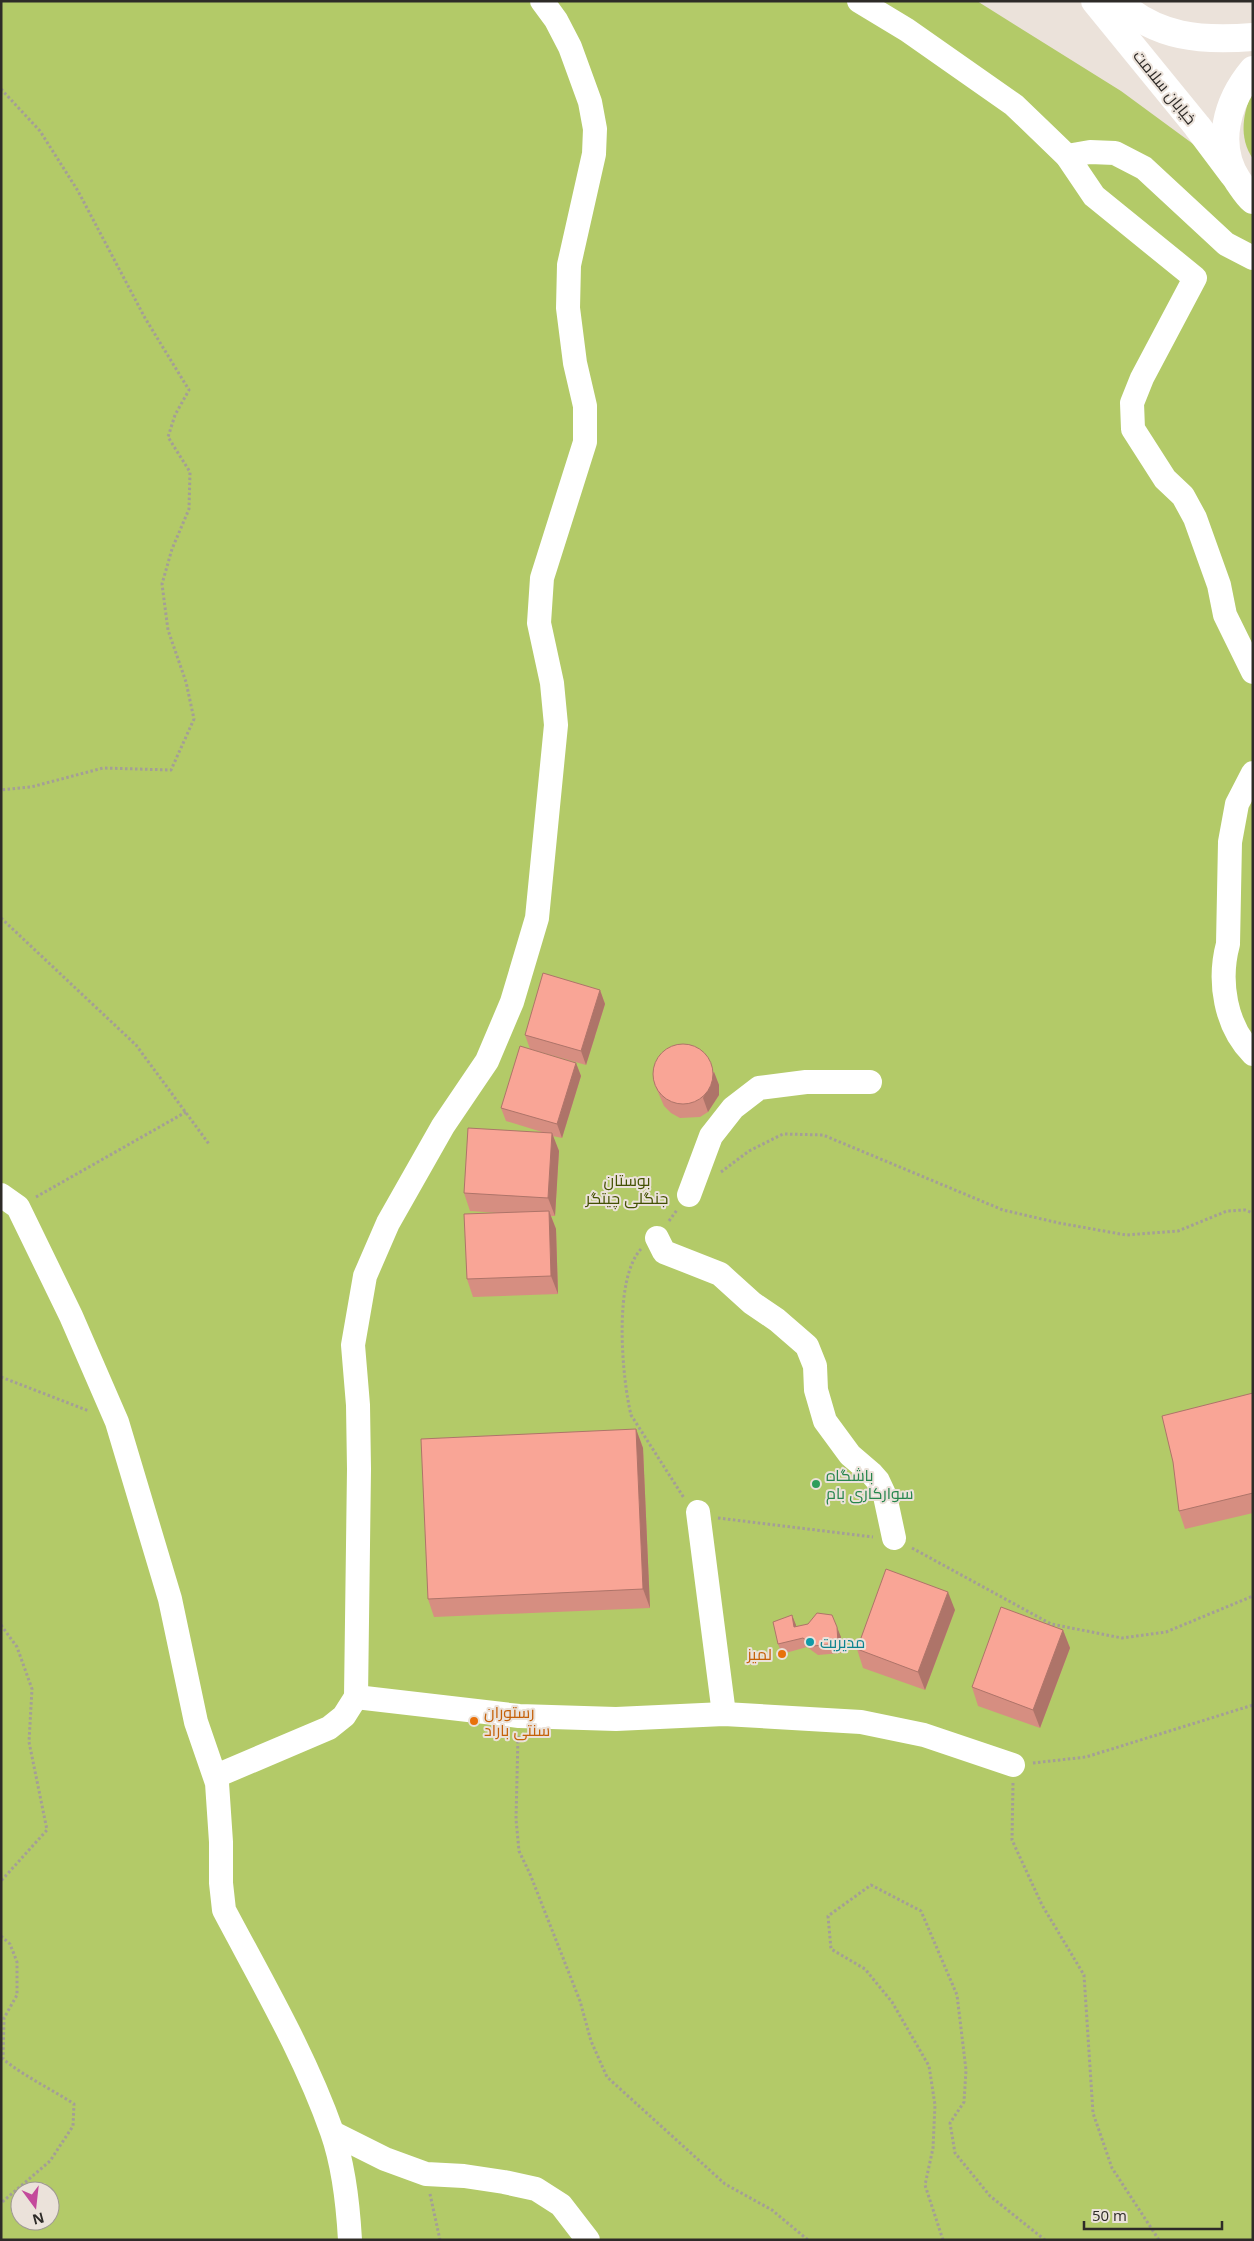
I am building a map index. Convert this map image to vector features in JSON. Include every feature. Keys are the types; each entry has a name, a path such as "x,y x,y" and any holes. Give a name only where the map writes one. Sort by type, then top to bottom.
{"main road":[{"name":"خیابان سلامت","path":"1095,1 1191,119 1253,200"},
{"name":"خیابان سلامت","path":"1117,1 1149,24 1176,34 1215,40 1253,37"},
{"path":"1234,174 1226,149 1226,122 1233,97 1253,70"}],"street":[{"path":"859,1 907,30 1014,106 1067,156 1094,196 1195,278 1142,378 1132,403 1133,429 1165,479 1183,496 1195,518 1219,584 1224,615 1253,672"},
{"path":"216,1776 329,1728 344,1716 356,1696 359,1469 358,1405 353,1345 365,1276 388,1223 443,1126 487,1061 512,1002 537,918 556,725 552,683 539,623 542,578 585,442 586,406 575,363 568,308 569,265 594,154 595,129 590,102 570,47 545,3"},
{"path":"1067,156 1090,152 1115,153 1144,168 1226,244 1253,258"},
{"path":"1253,773 1237,804 1230,842 1228,944 1223,960 1226,1001 1233,1024 1242,1043 1253,1054"},
{"path":"689,1194 711,1136 733,1108 759,1088 806,1082 870,1082"},
{"path":"10,1201 70,1316 117,1422 170,1599 196,1722 216,1776 224,1910 304,2064 333,2133 348,2203 350,2240"},
{"path":"657,1238 664,1252 720,1274 752,1303 777,1320 807,1346 815,1366 816,1390 826,1421 850,1455 871,1472 878,1482 885,1496 894,1538"},
{"path":"698,1512 724,1714"},
{"path":"356,1696 519,1716 616,1719 724,1714 861,1722 924,1736 1013,1765"},
{"path":"333,2133 385,2159 426,2174 464,2176 504,2182 536,2190 561,2205 588,2240"}],"path":[{"path":"1,89 40,131 78,191 145,318 189,390 175,415 168,437 190,472 189,509 172,549 162,584 168,630 186,682 194,720 171,770 103,768 31,788 1,790"},
{"path":"1,918 136,1045 209,1144"},
{"path":"10,1201 186,1112"},
{"path":"719,1173 749,1151 783,1134 823,1135 1003,1210 1059,1223 1126,1235 1178,1231 1227,1211 1245,1210 1253,1213"},
{"path":"689,1194 657,1238 647,1248 638,1252 628,1273 623,1293 622,1336 628,1402 631,1415 688,1504 698,1512 723,1519 859,1536 894,1538 1051,1624 1122,1638 1166,1632 1253,1596"},
{"path":"1,1377 117,1422"},
{"path":"1,1625 17,1647 32,1689 29,1742 47,1830 1,1881"},
{"path":"1159,2240 1112,2168 1093,2113 1084,1975 1042,1905 1012,1840 1013,1765 1086,1757 1253,1705"},
{"path":"519,1716 516,1819 520,1851 580,2001 591,2041 607,2077 725,2184 772,2210 808,2240"},
{"path":"943,2240 925,2185 933,2148 935,2104 929,2066 892,2002 865,1969 830,1949 828,1916 872,1885 921,1911 958,1995 966,2070 964,2102 950,2123 955,2153 990,2196 1045,2240"},
{"path":"1,1936 10,1944 17,1962 17,1996 4,2018 3,2059 23,2075 49,2087 74,2104 73,2126 50,2161 1,2203"},
{"path":"426,2174 440,2240"}],"green space":[{"name":"بوستان جنگلی چیتگر","path":"1,1 977,1 1121,91 1253,188 1253,2240 1,2240"},
{"path":"1253,89 1253,159 1245,142 1244,125"}],"building":[{"path":"543,973 600,990 581,1051 525,1035"},
{"path":"683,1044 700,1049 708,1057 713,1074 708,1091 700,1099 683,1104 666,1099 658,1091 653,1074 658,1057 666,1049"},
{"path":"520,1046 576,1063 557,1124 501,1108"},
{"path":"468,1128 552,1133 548,1198 464,1193"},
{"path":"549,1211 551,1276 467,1279 464,1214"},
{"path":"1253,1393 1253,1493 1179,1511 1173,1462 1162,1416"},
{"path":"636,1429 643,1589 428,1599 421,1439"},
{"path":"886,1569 948,1592 918,1672 857,1649"},
{"path":"1001,1607 1063,1630 1033,1710 972,1687"},
{"path":"817,1613 832,1615 837,1627 838,1643 814,1646 803,1638 778,1644 773,1622 792,1615 794,1627 808,1624"}],"place":[{"name":"باشگاه سوارکاری بام","path":"816,1484"},
{"name":"مدیریت","path":"810,1642"},
{"name":"لمیز","path":"782,1654"},
{"name":"رستوران سنتی باراد","path":"474,1721"}]}
